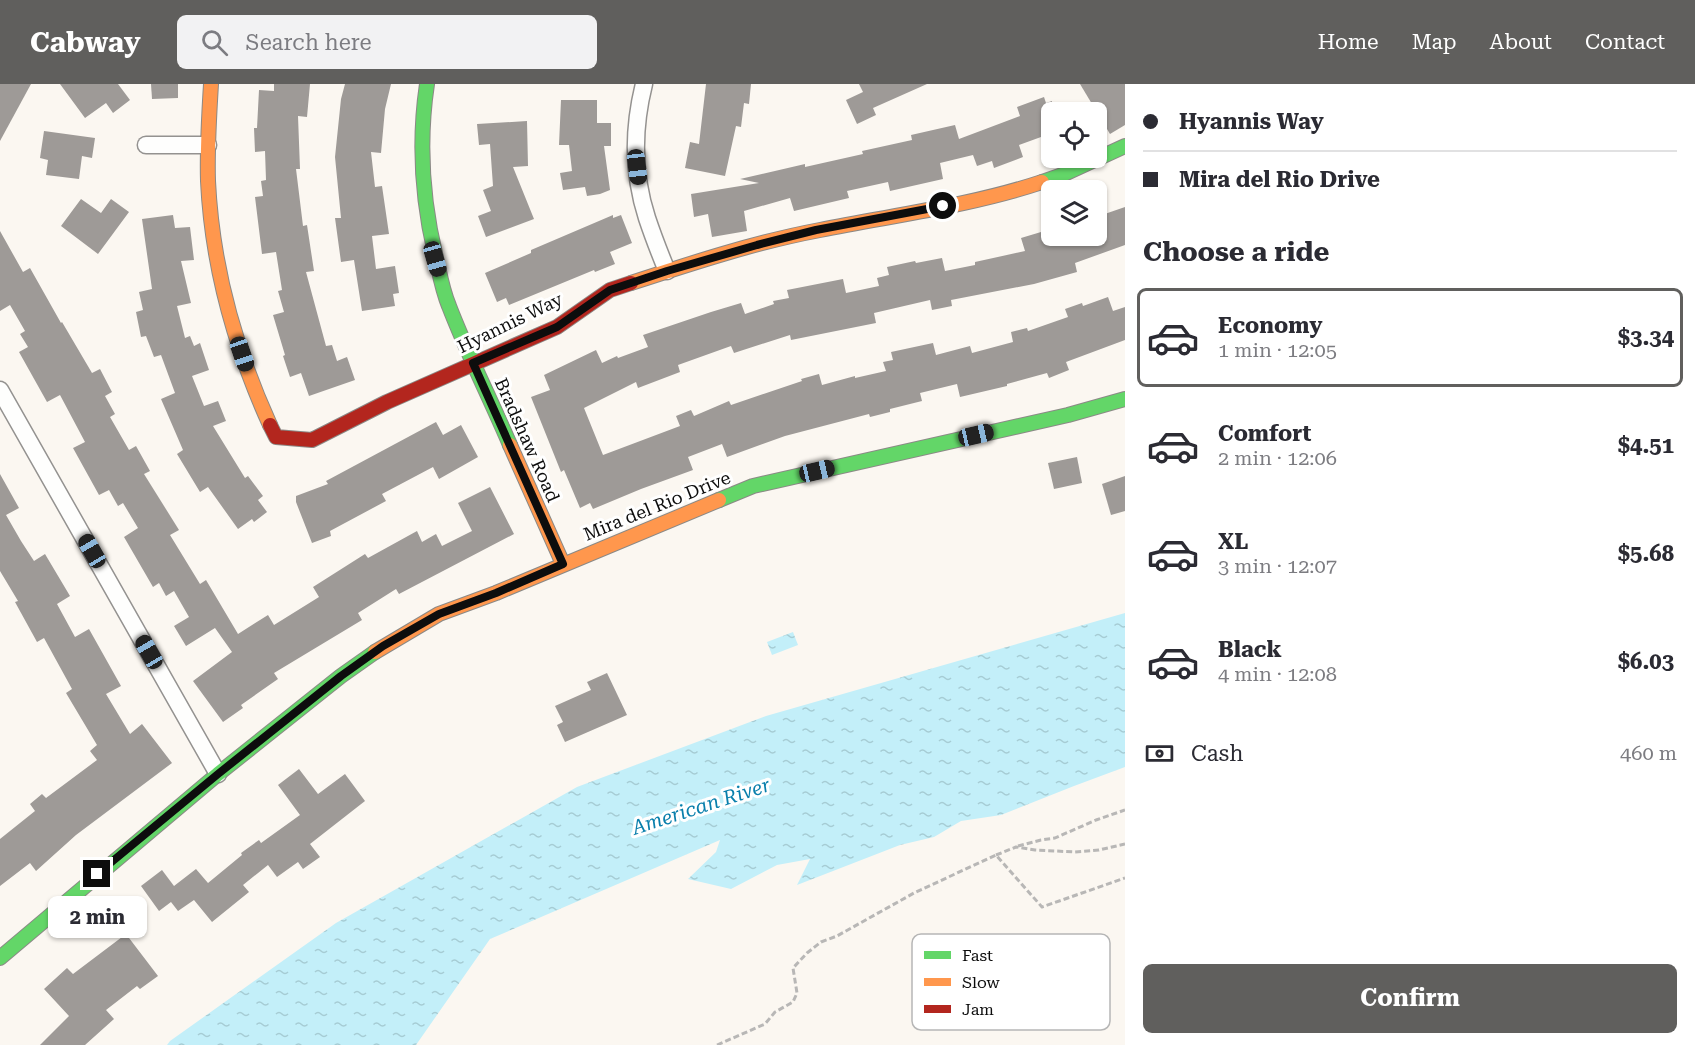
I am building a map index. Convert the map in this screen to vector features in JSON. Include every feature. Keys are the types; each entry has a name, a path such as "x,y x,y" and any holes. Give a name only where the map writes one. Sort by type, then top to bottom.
{"street":[{"name":"Hyannis Way","path":"211,84 208,182 223,288 234,333 249,376 276,437 312,440 387,402 557,327 610,290 667,271 816,230 980,200 1021,189 1062,175 1125,146"},
{"name":"Bradshaw Road","path":"428,84 422,137 423,182 426,213 435,259 448,304 563,564"},
{"path":"644,84 636,129 638,175 647,217 667,271"},
{"path":"146,145 208,145"},
{"path":"0,390 218,774"},
{"name":"Mira del Rio Drive","path":"0,958 28,932 218,774 341,676 383,646 439,614 496,593 753,486 1068,415 1125,399"}],"path":[{"path":"717,1045 765,1024 775,1012 793,1002 797,993 793,968 821,942 837,936 914,893 996,855 1016,847 1055,838 1125,810"},
{"path":"1016,847 1075,852 1099,850 1125,844"},
{"path":"996,855 1042,907 1125,878"}],"water":[{"name":"American River","path":"1125,613 1125,767 1001,815 961,821 934,837 900,845 797,885 810,859 777,865 731,889 688,879 716,852 720,840 490,939 416,1045 167,1045 336,923 577,787 766,716"},
{"path":"793,632 798,645 772,655 767,642"}],"building":[{"path":"0,84 31,84 0,141"},
{"path":"60,84 118,84 130,100 113,113 106,103 85,118"},
{"path":"151,84 178,84 178,98 152,99"},
{"path":"274,84 310,84 307,117 298,116 300,169 296,169 303,226 307,225 314,271 306,272 326,346 332,345 337,361 347,357 355,380 309,396 301,373 290,377 283,356 285,355 273,315 284,312 278,291 282,290 276,252 262,254 255,197 263,196 261,181 266,180 265,151 255,152 254,128 257,128 259,90 274,91"},
{"path":"345,84 391,84 385,109 381,153 371,152 375,187 382,186 389,234 372,236 376,269 395,266 399,293 393,294 395,306 362,311 354,260 341,262 335,218 341,218 335,157 341,99"},
{"path":"706,84 751,84 749,104 744,103 741,127 736,126 725,176 685,168 690,142 699,144"},
{"path":"859,84 927,84 873,108 876,115 857,124 846,100 863,92"},
{"path":"1080,84 1125,84 1125,125 1110,134 1107,129 1107,102 1091,102"},
{"path":"1044,97 1046,102 1041,102 1041,137 1019,145 1023,157 994,168 992,161 977,166 973,155 940,163 943,179 890,191 888,182 847,191 849,198 794,211 790,198 744,211 747,231 712,237 708,214 694,217 691,194 759,183 740,179 863,154 862,151 912,140 911,135 955,125 959,139 1020,116 1017,107"},
{"path":"561,100 597,100 597,123 611,123 611,146 604,146 610,190 587,196 585,187 563,190 560,173 572,171 569,145 559,145"},
{"path":"527,121 528,166 513,167 534,219 486,237 478,216 491,211 483,190 493,186 490,144 479,145 477,124"},
{"path":"44,131 95,138 92,158 82,156 79,179 46,175 48,160 40,158"},
{"path":"81,199 101,213 111,199 129,212 98,254 61,226"},
{"path":"1125,207 1125,245 1075,263 1077,272 1034,284 951,300 952,306 932,310 930,300 874,313 876,323 791,340 790,335 734,353 731,346 678,365 680,372 638,388 636,382 584,408 603,455 680,426 676,416 691,410 694,416 729,401 731,405 819,374 822,385 886,371 883,362 893,360 891,352 933,343 936,355 970,346 972,353 1013,342 1011,332 1027,328 1028,331 1068,317 1065,309 1082,303 1083,306 1108,297 1113,311 1125,307 1125,340 1066,362 1069,370 1049,378 1047,373 1007,384 1007,386 960,397 957,384 920,393 922,401 890,409 890,412 870,417 869,414 785,436 727,457 722,444 688,457 693,470 593,509 590,503 580,508 564,470 561,472 531,397 550,390 544,375 596,350 602,363 617,356 618,358 648,347 643,335 741,303 745,314 774,304 773,301 789,298 787,290 843,279 846,293 879,286 877,278 889,275 887,267 915,261 916,263 942,258 945,271 975,265 975,262 1025,251 1021,238 1041,232 1041,246 1107,246 1107,213"},
{"path":"173,215 175,228 190,227 194,260 181,261 191,303 177,306 185,338 190,336 194,346 200,343 209,370 192,376 204,406 218,401 226,421 213,426 245,478 248,476 263,496 258,500 267,512 254,522 252,519 238,529 208,487 200,492 177,454 183,450 161,399 175,393 161,355 154,357 146,336 141,337 136,312 143,310 139,292 152,289 142,219"},
{"path":"613,215 613,218 621,215 632,243 610,252 615,264 595,272 594,270 509,305 506,298 497,302 485,273 531,253 531,250"},
{"path":"0,231 23,272 30,268 92,373 100,369 112,392 105,396 115,414 110,417 129,450 136,446 150,471 144,474 179,530 170,535 200,584 206,580 238,634 268,615 274,625 319,597 313,587 365,554 368,558 417,531 422,542 436,534 442,546 472,531 458,503 490,487 514,534 399,594 396,589 358,613 362,620 274,673 278,679 241,705 243,708 223,722 193,681 232,652 215,628 186,646 174,626 189,617 174,591 166,596 159,583 153,587 124,537 138,528 123,503 118,506 109,490 99,495 73,448 85,442 60,395 47,402 19,352 28,347 20,334 25,331 10,305 0,311"},
{"path":"436,422 443,435 461,425 478,457 439,479 433,467 382,494 386,501 330,531 331,536 312,543 296,502 296,496 328,484 326,481"},
{"path":"1077,457 1082,483 1054,489 1048,463"},
{"path":"0,474 19,508 6,515 34,561 45,554 70,596 57,604 75,637 89,629 121,686 106,694 130,734 142,724 172,763 76,835 36,871 30,863 0,886 0,839 35,811 30,804 42,794 46,798 97,760 90,751 97,745 66,693 72,689 44,638 37,642 15,602 18,601 0,571"},
{"path":"1125,476 1125,511 1111,515 1102,484"},
{"path":"607,673 627,715 565,742 557,725 563,722 555,706 591,690 587,682"},
{"path":"299,769 318,794 345,774 365,801 310,844 320,857 303,869 298,862 277,877 268,865 243,885 249,892 212,922 194,900 178,911 171,902 159,911 141,886 162,870 174,886 196,869 208,883 242,855 241,853 259,840 261,843 300,815 278,785"},
{"path":"126,934 158,976 140,989 137,986 106,1010 114,1019 85,1045 40,1045 69,1016 44,989 67,968 73,974"}],"traffic: fast":[{"path":"427,84 422,151 425,195 432,240 447,301 510,445"},
{"path":"1048,180 1125,146"},
{"path":"719,500 753,486 1068,415 1125,399"},
{"path":"0,958 218,774 341,676 375,652"}],"traffic: slow":[{"path":"211,84 208,181 214,244 236,336 270,425"},
{"path":"631,283 772,241 960,204 1041,182"},
{"path":"510,445 563,564"},
{"path":"375,652 439,614 496,593 719,500"}],"traffic: jam":[{"path":"270,425 276,437 312,440 387,402 557,327 610,290 631,283"}],"route":[{"path":"97,874 218,774 341,676 383,646 439,614 496,593 563,564 473,363 557,327 610,290 667,271 816,230 943,206"}]}
